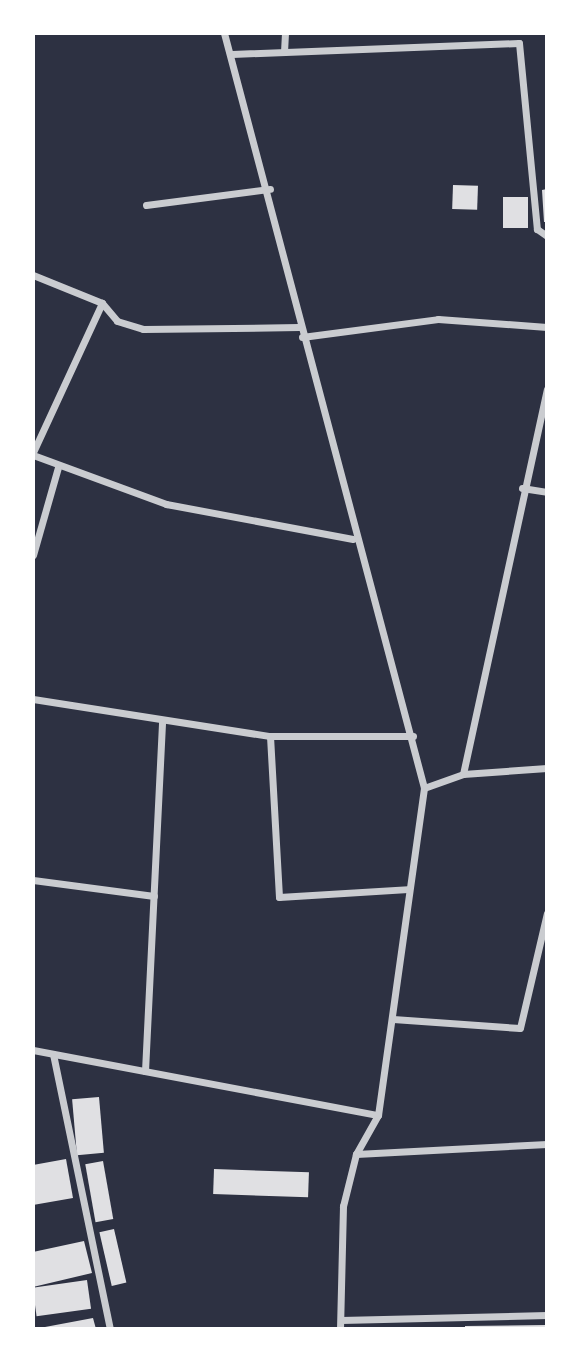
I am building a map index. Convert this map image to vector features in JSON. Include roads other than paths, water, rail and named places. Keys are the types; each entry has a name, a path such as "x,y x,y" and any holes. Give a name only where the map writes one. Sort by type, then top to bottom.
{"street":[{"path":"224,33 270,189 299,327 353,539 413,737 424,788 378,1115 356,1154 344,1206 340,1324 547,1315"},
{"path":"284,52 285,33"},
{"path":"232,54 519,43 537,229 547,236"},
{"path":"146,205 270,189"},
{"path":"33,275 102,303 117,321 143,329 299,327"},
{"path":"102,303 33,454 58,467 166,504 353,539"},
{"path":"302,337 438,319 547,327"},
{"path":"463,774 522,488 547,390"},
{"path":"33,555 58,467"},
{"path":"522,488 547,492"},
{"path":"33,699 270,736 413,737"},
{"path":"145,1071 162,720"},
{"path":"270,736 279,897 408,889"},
{"path":"424,788 463,774 547,768"},
{"path":"33,880 154,896"},
{"path":"393,1019 520,1028 547,913"},
{"path":"33,1050 378,1115"},
{"path":"53,1054 110,1329"},
{"path":"356,1154 547,1144"}]}
